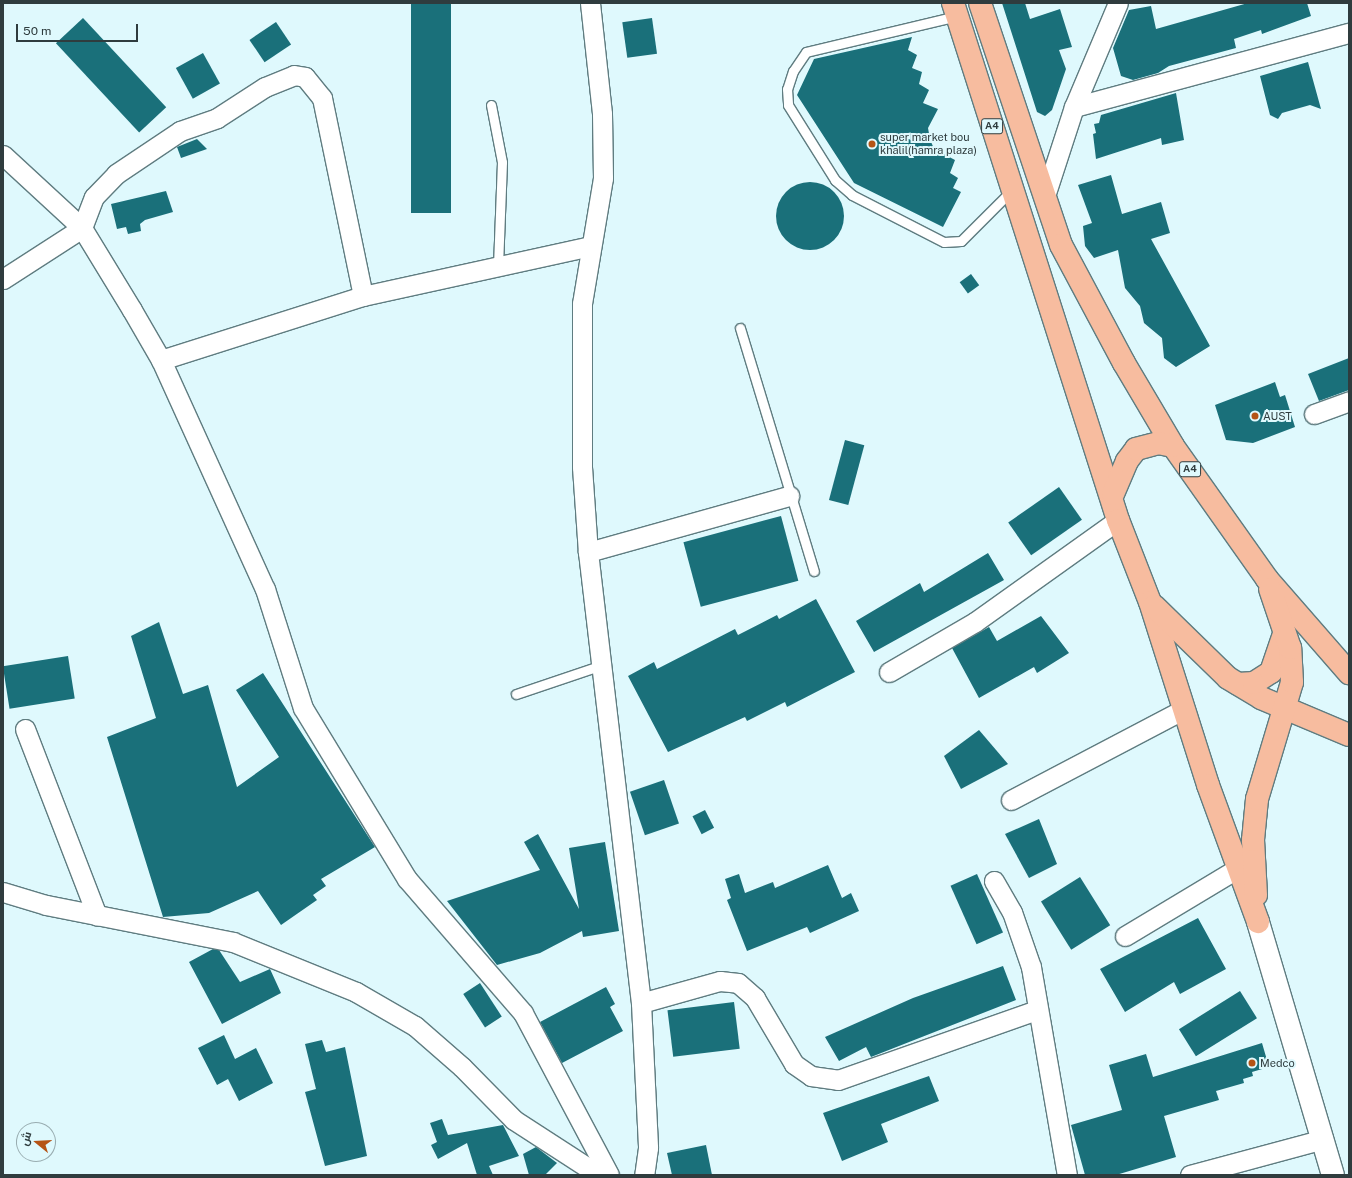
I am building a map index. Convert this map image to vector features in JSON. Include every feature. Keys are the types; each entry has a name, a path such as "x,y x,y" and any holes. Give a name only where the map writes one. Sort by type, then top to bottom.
{"highway":[{"name":"A4","path":"980,3 1061,245 1173,446 1267,579 1349,672"},
{"name":"A4","path":"955,9 1012,190 1113,494 1118,520 1150,602 1215,669 1238,684 1286,709 1349,735"},
{"path":"1113,494 1127,461 1136,449 1158,443 1173,446"},
{"path":"1258,922 1254,879 1254,817 1286,709 1292,682 1284,631 1267,579"},
{"path":"1150,602 1184,709 1258,922"},
{"path":"1238,684 1254,683 1271,672 1284,631"}],"main road":[{"path":"1258,922 1333,1175"}],"street":[{"path":"590,3 602,114 603,178 582,304 581,349 588,552 641,1003 648,1148 644,1175"},
{"path":"1045,196 1074,107 1118,3"},
{"path":"1074,107 1349,33"},
{"path":"3,279 82,228 94,197 116,174 148,152 180,131 228,112 280,78 305,77 322,98 363,296"},
{"path":"3,155 82,228 161,360 265,589 303,708 407,879 523,1013 609,1175"},
{"path":"161,360 363,296 591,246"},
{"path":"1314,414 1349,401"},
{"path":"588,552 789,496"},
{"path":"889,672 975,622 1118,520"},
{"path":"1010,800 1184,709"},
{"path":"25,729 97,916"},
{"path":"1125,936 1238,868"},
{"path":"994,881 1022,937 1031,967 1036,1010 1067,1175"},
{"path":"3,892 97,916 233,942 383,1006 415,1026 462,1067 514,1120 599,1175"},
{"path":"641,1003 720,981 738,983 755,998 794,1064 811,1076 838,1080 1036,1010"},
{"path":"1190,1175 1323,1139"}],"lane":[{"path":"955,9 806,52 793,71 787,89 788,105 835,180 852,195 944,242 962,241 1012,190"},
{"path":"491,105 502,162 498,266"},
{"path":"740,328 789,496 814,571"},
{"path":"516,694 602,665"}],"building":[{"path":"411,3 451,3 451,213 411,213"},
{"path":"1002,3 1025,3 1030,19 1060,9 1072,47 1059,50 1066,69 1052,110 1045,116 1037,112"},
{"path":"1248,3 1307,3 1311,16 1262,34 1261,30 1234,39 1236,48 1169,66 1158,73 1133,80 1121,76 1113,48 1129,10 1151,6 1156,29"},
{"path":"83,18 166,107 139,132 56,43"},
{"path":"652,18 657,54 627,58 622,22"},
{"path":"276,22 291,44 265,62 249,40"},
{"path":"912,37 908,50 917,55 912,68 922,72 919,84 929,90 923,103 938,109 928,128 930,139 934,149 955,160 950,173 958,178 953,188 961,192 943,227 854,183 797,95 814,59"},
{"path":"203,53 220,84 193,99 176,68"},
{"path":"1308,62 1321,109 1310,105 1282,113 1278,119 1270,115 1260,76"},
{"path":"1176,93 1184,140 1162,145 1161,138 1096,159 1093,134 1096,133 1094,124 1099,123 1101,115"},
{"path":"197,139 207,149 181,158 177,147"},
{"path":"1111,175 1122,214 1161,202 1170,233 1151,239 1210,346 1176,367 1164,358 1162,338 1144,323 1140,306 1125,288 1118,250 1094,258 1085,246 1083,226 1092,223 1078,185"},
{"path":"810,182 823,185 834,192 841,203 844,216 841,229 834,240 823,247 810,250 797,247 786,240 779,229 776,216 779,203 786,192 797,185"},
{"path":"166,191 173,212 145,220 140,224 141,231 128,234 126,227 117,229 111,204"},
{"path":"971,274 979,285 968,294 960,282"},
{"name":"AUST","path":"1349,358 1349,390 1319,401 1308,374"},
{"name":"AUST","path":"1275,382 1280,397 1285,395 1295,427 1253,443 1226,440 1215,405"},
{"path":"845,440 864,445 848,505 829,500"},
{"path":"1059,487 1082,520 1031,555 1008,523"},
{"path":"781,516 798,581 701,607 683,542"},
{"path":"988,553 1004,580 874,652 856,621 920,583 924,592"},
{"path":"816,599 855,672 787,707 785,702 747,721 745,717 668,752 628,676 654,662 657,669 735,629 738,635 777,615 779,619"},
{"path":"1041,616 1069,653 1037,673 1034,667 979,698 952,648 989,627 997,641"},
{"path":"159,622 183,694 208,685 237,787 279,757 236,690 263,673 375,847 321,879 326,886 313,895 317,900 281,925 258,891 209,913 163,917 107,737 156,718 131,636"},
{"path":"68,656 75,698 10,709 3,666"},
{"path":"979,730 1008,764 961,789 944,756"},
{"path":"664,780 679,823 645,835 630,792"},
{"path":"705,810 714,828 702,834 693,816"},
{"path":"1039,819 1057,864 1029,878 1005,834"},
{"path":"538,834 579,909 569,848 605,842 619,931 583,937 582,931 540,953 497,965 447,901 540,870 524,842"},
{"path":"828,865 842,898 851,893 859,911 810,933 807,927 747,951 727,900 731,898 725,879 739,874 745,893 773,882 775,888"},
{"path":"977,874 1003,932 977,944 951,886"},
{"path":"1080,877 1110,925 1071,950 1041,901"},
{"path":"1198,918 1226,969 1180,994 1174,982 1125,1012 1100,969"},
{"path":"213,949 219,950 240,982 270,969 281,993 222,1024 189,962"},
{"path":"1003,966 1016,1000 871,1057 866,1047 839,1061 825,1037 913,998"},
{"path":"480,983 502,1017 485,1027 463,994"},
{"path":"606,987 615,1004 610,1007 623,1031 562,1063 540,1022"},
{"path":"1240,991 1257,1018 1196,1056 1179,1029"},
{"path":"734,1002 740,1049 673,1057 667,1010"},
{"path":"224,1035 235,1059 256,1048 273,1083 239,1101 228,1079 217,1085 198,1048"},
{"path":"322,1040 326,1052 345,1047 367,1156 325,1166 305,1092 316,1089 305,1044"},
{"path":"1262,1043 1269,1067 1252,1072 1253,1076 1243,1079 1244,1083 1216,1091 1219,1100 1164,1116 1176,1157 1116,1175 1085,1175 1071,1125 1122,1110 1109,1065 1146,1054 1153,1077"},
{"path":"929,1076 939,1101 881,1124 888,1142 842,1161 823,1113"},
{"path":"442,1119 448,1135 503,1125 519,1156 489,1166 493,1175 477,1175 467,1143 438,1159 431,1145 437,1142 430,1123"},
{"path":"706,1145 712,1175 672,1175 667,1153"},
{"path":"536,1147 557,1163 545,1175 529,1175 523,1154"}],"place":[{"name":"super market bou khalil(hamra plaza)","path":"872,144"},
{"name":"AUST","path":"1255,416"},
{"name":"Medco","path":"1252,1063"}]}
